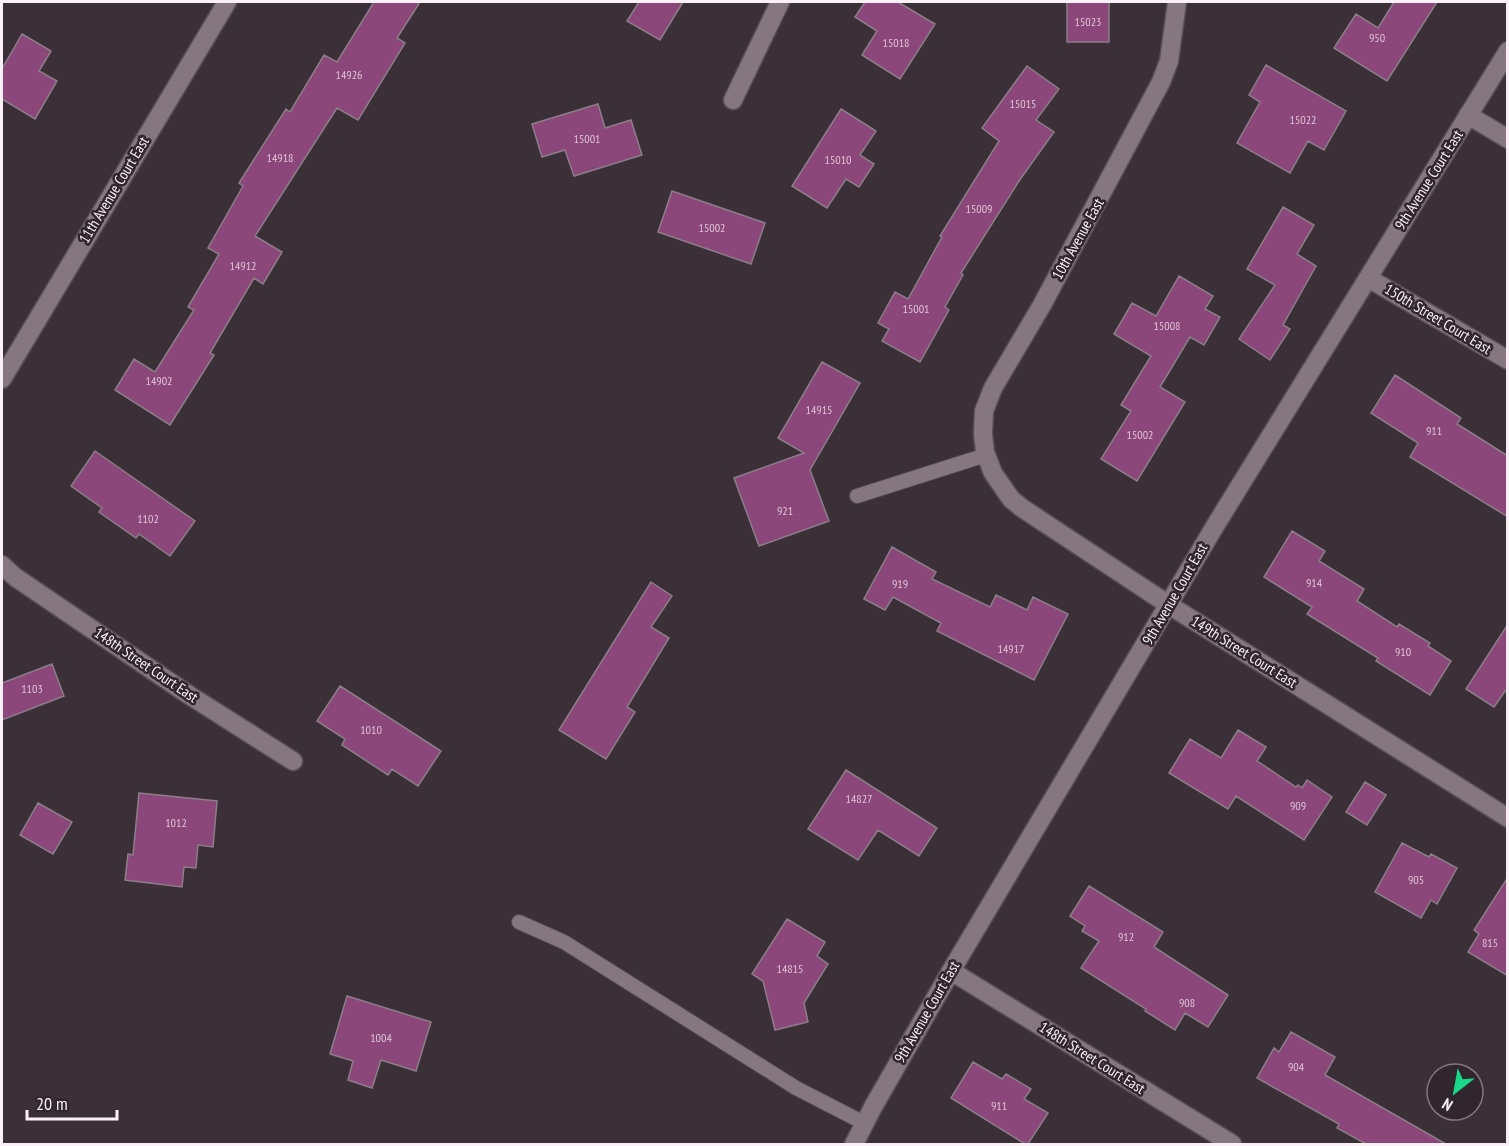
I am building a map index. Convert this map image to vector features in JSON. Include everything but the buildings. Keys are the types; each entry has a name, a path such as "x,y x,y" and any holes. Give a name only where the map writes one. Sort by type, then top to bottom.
{"street":[{"name":"11th Avenue Court East","path":"2,380 228,2"},
{"path":"733,100 780,2"},
{"name":"10th Avenue East","path":"993,473 986,455 983,434 984,411 993,388 1042,305 1161,82 1168,61 1177,2"},
{"name":"9th Avenue Court East","path":"854,1144 951,971 1215,526 1508,51"},
{"path":"1468,115 1508,139"},
{"name":"150th Street Court East","path":"1368,278 1508,360"},
{"name":"149th Street Court East","path":"993,473 1001,487 1022,508 1169,605 1508,818"},
{"name":"148th Street Court East","path":"2,565 15,577 161,676 293,761"},
{"name":"148th Street Court East","path":"951,971 1232,1144"}],"lane":[{"path":"857,496 986,455"},
{"path":"519,922 564,942 796,1088 864,1123"}]}
